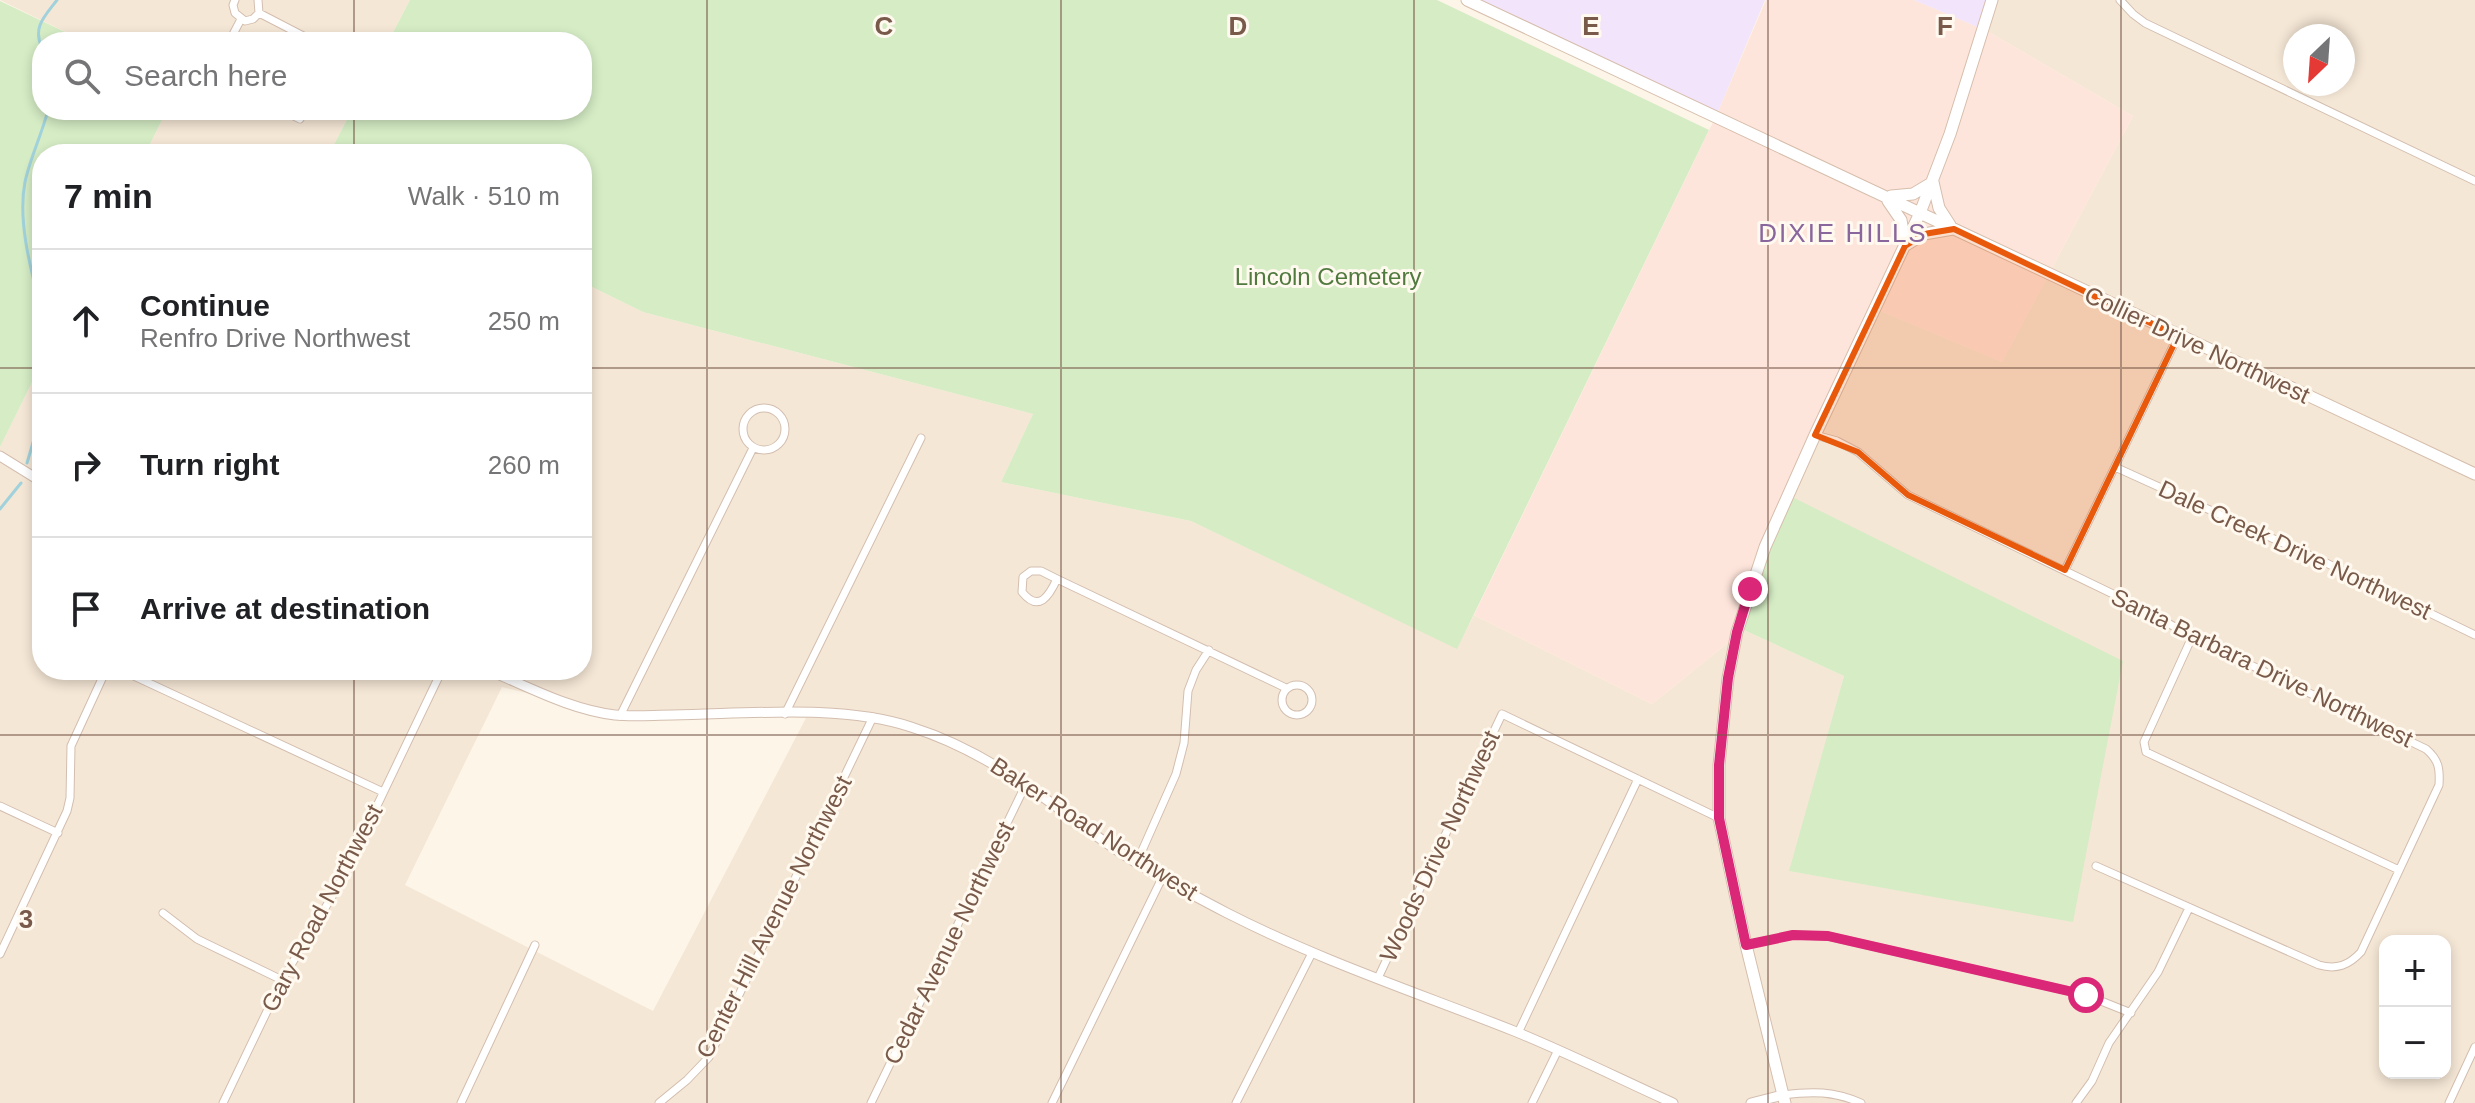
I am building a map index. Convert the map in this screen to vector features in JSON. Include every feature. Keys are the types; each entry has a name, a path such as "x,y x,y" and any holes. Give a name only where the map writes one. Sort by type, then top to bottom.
{"main road":[{"name":"Collier Drive Northwest","path":"1467,0 2475,474"},
{"path":"1784,1099 1719,818 1722,722 1737,632 1765,547 1933,182 1992,0"},
{"path":"1882,195 1913,194 1933,182"},
{"path":"1905,246 1924,234 1954,229 1939,208 1933,182"},
{"path":"1882,195 1901,220 1905,246"}],"street":[{"path":"234,0 233,9 241,19 249,21 259,13"},
{"path":"258,0 259,13"},
{"path":"2120,0 2145,23 2475,181"},
{"path":"259,13 296,32"},
{"path":"234,32 241,19"},
{"path":"2065,570 2178,336"},
{"path":"764,408 777,413 784,425 779,444 767,450 753,448 742,431 746,417 764,408"},
{"name":"Santa Barbara Drive Northwest","path":"1815,435 1837,441 1858,452 1908,495 2142,608 2192,637 2426,749 2440,770 2439,785 2361,952 2351,962 2338,967 2319,965 2096,866"},
{"path":"785,714 921,438"},
{"path":"620,716 753,448"},
{"path":"0,456 32,476"},
{"name":"Dale Creek Drive Northwest","path":"2115,467 2318,559 2475,635"},
{"path":"1057,579 1048,596 1039,601 1029,600 1022,592 1021,582 1031,571 1041,571 1286,688 1296,684 1306,687 1312,695 1309,709 1300,715 1286,710 1282,701 1286,688"},
{"path":"2192,637 2143,747 2146,752 2399,870"},
{"path":"1137,862 1176,774 1184,743 1188,691 1196,670 1209,650"},
{"path":"0,954 58,833 70,798 71,746 101,680"},
{"path":"142,680 383,792"},
{"name":"Gary Road Northwest","path":"223,1103 282,980 340,883 437,680"},
{"name":"Baker Road Northwest","path":"512,680 571,705 620,716 830,713 873,717 910,726 953,742 992,762 1107,844 1230,914 1312,953 1518,1033 1673,1103"},
{"name":"Woods Drive Northwest","path":"1378,978 1502,714 1638,779"},
{"name":"Center Hill Avenue Northwest","path":"659,1103 709,1057 873,717"},
{"path":"1518,1033 1638,779 1719,818"},
{"name":"Cedar Avenue Northwest","path":"871,1103 1026,784"},
{"path":"0,806 58,833"},
{"path":"1052,1103 1162,878"},
{"path":"2076,1103 2092,1081 2109,1043 2158,972 2189,908"},
{"path":"163,913 197,939 282,980"},
{"path":"1746,945 1793,935 1828,936 2086,995 2131,1013"},
{"path":"461,1103 535,945"},
{"path":"1236,1103 1312,953"},
{"path":"2449,1103 2475,1047"},
{"path":"1532,1103 1558,1050"},
{"path":"1751,1103 1784,1099 1811,1091 1833,1093 1861,1103"}],"highlighted area":[{"path":"1954,229 2178,336 2065,570 1908,495 1858,452 1815,435 1905,246 1924,234"}],"shaded area":[{"path":"0,0 410,0 393,32 66,32"},
{"path":"1480,0 1765,0 1717,114"},
{"path":"1766,0 1914,0 1987,31 2133,116 2002,362 1871,307 1784,493 1744,630 1652,704 1474,615 1717,114"},
{"path":"1914,0 1996,0 1987,31"},
{"path":"1996,0 2475,0 2475,1103 0,1103 0,447 32,382 32,680 592,680 592,287 643,312 1033,414 1001,482 1191,521 1457,648 1474,615 1652,704 1744,630 1844,676 1790,871 2072,921 1784,493 1871,307 2002,362 2133,116 1987,31","holes":["502,687 580,706 806,718 653,1011 405,885"]},
{"path":"162,120 347,120 334,144 150,144"}],"green space":[{"name":"Lincoln Cemetery","path":"410,0 1437,0 1709,130 1457,649 1191,521 1001,482 1033,414 643,312 592,287 592,144 334,144 347,120 592,120 592,32 393,32"},
{"path":"0,1 65,32 32,32 32,120 162,120 150,144 32,144 32,382 0,447"},
{"path":"1784,493 2123,661 2073,922 1789,871 1844,676 1744,630"}],"waterway":[{"path":"38,32 44,17 57,0"},
{"path":"37,144 45,120"},
{"path":"32,158 25,182 23,214 32,272"},
{"path":"27,463 32,446"},
{"path":"0,509 21,483"}],"district":[{"name":"DIXIE HILLS","path":"1843,233"}],"route":[{"path":"1750,589 1728,678 1719,765 1719,818 1746,945 1793,935 1828,936 2086,995"}]}
